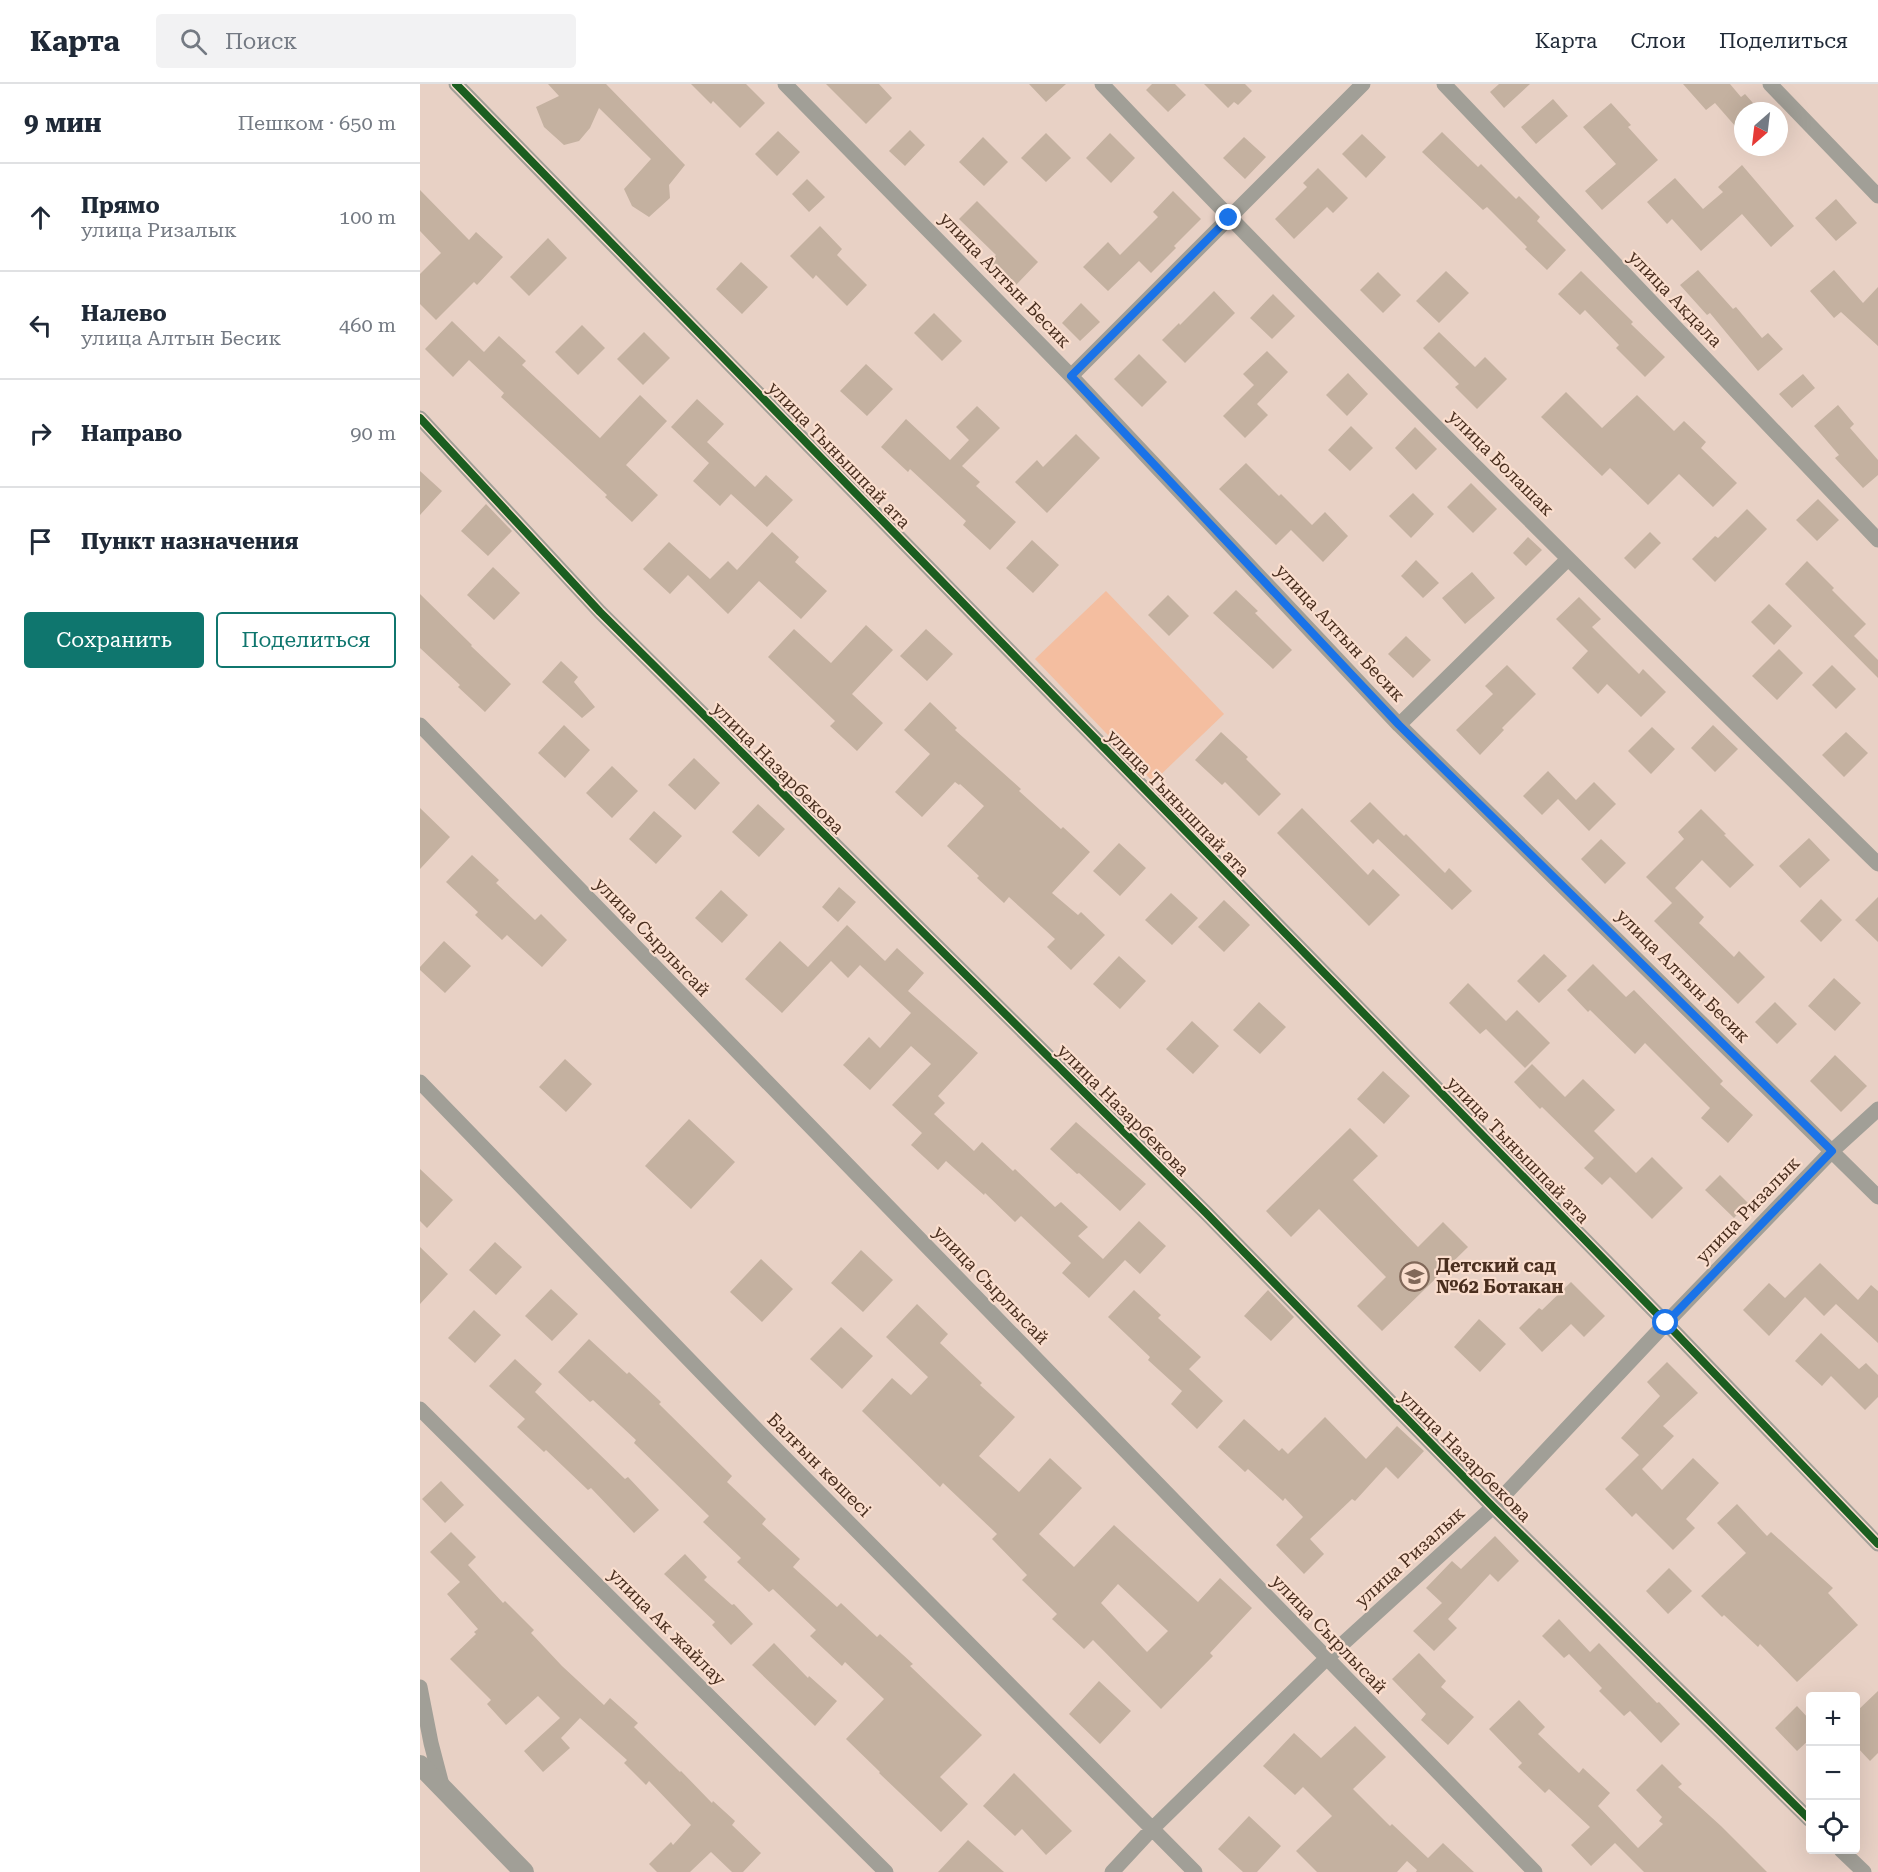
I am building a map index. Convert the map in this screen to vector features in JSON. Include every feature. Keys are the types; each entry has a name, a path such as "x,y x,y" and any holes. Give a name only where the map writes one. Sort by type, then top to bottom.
{"street":[{"name":"улица Тынышпай ата","path":"456,84 1666,1323 1878,1544"},
{"name":"улица Алтын Бесик","path":"785,84 1071,376 1399,725 1878,1197"},
{"name":"улица Болашак","path":"1102,84 1229,218 1568,559 1878,864"},
{"path":"1071,376 1363,84"},
{"name":"улица Акдала","path":"1444,84 1878,540"},
{"path":"1770,84 1878,196"},
{"name":"улица Назарбекова","path":"420,418 600,612 1206,1214 1493,1507 1806,1816"},
{"path":"1399,725 1568,559"},
{"name":"улица Сырлысай","path":"420,725 1535,1872"},
{"name":"Балғын көшесі","path":"420,1082 765,1438 1195,1872"},
{"name":"улица Ризалык","path":"1112,1872 1152,1829 1326,1659 1493,1507 1832,1151 1878,1110"},
{"name":"улица Ак жайлау","path":"420,1409 886,1872"},
{"path":"420,1688 430,1743 442,1785"},
{"path":"420,1765 442,1785 524,1872"},
{"path":"1845,1854 1864,1872"}],"shaded area":[{"path":"1106,591 1224,714 1153,782 1035,659"}],"building":[{"path":"548,84 606,84 685,165 669,185 670,198 649,217 632,206 624,189 651,159 599,108 590,128 579,141 564,145 544,127 536,107 559,96"},
{"path":"691,84 746,84 765,103 740,128 713,101 711,104"},
{"path":"826,84 879,84 892,98 866,124"},
{"path":"1029,84 1066,84 1046,102"},
{"path":"1152,84 1175,84 1186,95 1168,112 1146,90"},
{"path":"1204,84 1245,84 1252,91 1238,105 1234,102 1228,108"},
{"path":"1499,84 1530,84 1504,108 1490,92"},
{"path":"1683,84 1730,84 1741,97 1745,94 1752,102 1734,102 1734,125 1715,103 1706,110"},
{"path":"1553,99 1568,116 1536,144 1521,127"},
{"path":"1611,103 1631,125 1628,127 1658,160 1602,210 1585,191 1616,164 1583,127"},
{"path":"910,130 925,145 905,166 889,151"},
{"path":"778,131 800,152 777,176 755,154"},
{"path":"1442,132 1478,167 1481,164 1516,199 1519,196 1540,217 1537,221 1566,250 1547,270 1487,207 1483,210 1422,152"},
{"path":"1046,133 1071,158 1046,182 1021,158"},
{"path":"1110,133 1135,158 1111,183 1086,158"},
{"path":"1362,134 1386,157 1366,178 1342,154"},
{"path":"983,137 1008,162 984,186 959,162"},
{"path":"1244,137 1266,157 1245,179 1223,158"},
{"path":"1742,165 1794,226 1771,247 1742,214 1701,251 1672,219 1667,224 1647,202 1675,178 1703,209 1723,192 1718,187"},
{"path":"1318,168 1348,198 1333,213 1327,207 1294,239 1275,219 1307,187 1303,183"},
{"path":"807,179 825,197 809,212 792,194"},
{"path":"420,190 469,240 476,232 503,257 477,285 474,282 436,320 420,304 420,274 441,253 420,231"},
{"path":"1173,191 1201,219 1151,273 1139,261 1108,291 1083,267 1108,242 1120,255 1158,217 1153,212"},
{"path":"1836,199 1857,223 1836,241 1815,218"},
{"path":"977,201 1038,262 1014,287 989,262 996,255 959,219"},
{"path":"820,226 842,249 837,255 867,285 847,306 816,275 813,279 790,256"},
{"path":"548,238 567,258 529,296 510,277"},
{"path":"741,262 768,287 742,314 716,289"},
{"path":"1698,270 1733,309 1736,307 1762,338 1768,333 1783,349 1758,371 1710,313 1707,315 1680,285"},
{"path":"1834,270 1863,303 1878,287 1878,346 1841,312 1834,318 1810,291"},
{"path":"1446,271 1469,293 1439,323 1416,301"},
{"path":"1581,271 1665,357 1645,377 1616,348 1619,345 1585,310 1580,315 1558,294"},
{"path":"1378,272 1401,295 1383,313 1360,290"},
{"path":"1214,291 1235,313 1185,363 1162,340"},
{"path":"1273,294 1295,316 1272,339 1250,318"},
{"path":"1081,303 1100,322 1080,341 1062,323"},
{"path":"934,313 962,341 942,361 914,333"},
{"path":"452,321 484,352 499,336 526,361 522,365 600,438 640,395 667,421 626,465 658,495 632,522 605,497 607,495 501,397 504,393 469,360 453,377 425,349"},
{"path":"582,325 605,348 578,375 555,352"},
{"path":"644,332 670,358 643,385 617,359"},
{"path":"1439,332 1475,367 1485,357 1507,379 1477,409 1455,387 1459,384 1423,348"},
{"path":"1267,351 1288,372 1257,404 1268,415 1245,438 1223,416 1254,385 1243,374"},
{"path":"1139,354 1167,382 1142,407 1114,379"},
{"path":"866,364 893,389 867,416 840,391"},
{"path":"1348,373 1368,394 1347,416 1326,395"},
{"path":"1803,374 1815,388 1792,408 1779,394"},
{"path":"1566,392 1602,428 1637,395 1674,431 1684,421 1706,442 1701,448 1737,483 1713,507 1679,474 1648,505 1610,468 1602,476 1541,417"},
{"path":"697,399 724,424 707,442 755,487 766,475 793,500 767,527 731,494 720,506 693,481 709,463 671,427"},
{"path":"1838,405 1854,424 1850,428 1878,460 1878,475 1863,488 1835,458 1839,455 1814,426"},
{"path":"977,406 1000,428 962,466 980,482 976,486 1016,522 990,550 963,525 966,521 910,469 908,472 881,447 906,419 950,460 969,440 956,427"},
{"path":"1351,426 1373,448 1350,471 1328,450"},
{"path":"1415,427 1437,449 1416,470 1395,448"},
{"path":"1076,434 1100,458 1047,513 1015,482 1037,460 1043,467"},
{"path":"1246,463 1312,525 1325,512 1348,536 1323,562 1291,530 1276,545 1219,489"},
{"path":"420,471 442,491 420,515"},
{"path":"1471,483 1497,509 1473,533 1447,507"},
{"path":"1413,493 1434,514 1411,538 1389,516"},
{"path":"1818,499 1839,520 1817,541 1796,520"},
{"path":"486,504 512,531 488,556 461,531"},
{"path":"1747,509 1767,529 1715,582 1692,559 1715,536 1718,538"},
{"path":"772,532 799,557 795,562 827,591 801,619 759,581 728,614 688,575 670,594 643,569 669,542 710,579 728,561 737,570"},
{"path":"1650,532 1661,543 1635,569 1624,558"},
{"path":"1528,537 1542,550 1526,566 1513,553"},
{"path":"1032,540 1059,565 1033,593 1006,568"},
{"path":"1416,560 1439,583 1423,598 1401,576"},
{"path":"1807,561 1866,624 1854,636 1878,660 1878,678 1785,584"},
{"path":"493,567 520,593 494,620 467,595"},
{"path":"1472,572 1495,598 1465,624 1442,598"},
{"path":"1236,590 1258,611 1255,613 1292,650 1273,669 1213,613"},
{"path":"420,594 511,684 485,712 420,648"},
{"path":"1168,595 1189,616 1169,636 1148,615"},
{"path":"1579,597 1601,619 1592,627 1639,674 1643,669 1666,692 1641,717 1607,684 1598,694 1572,668 1588,651 1556,619"},
{"path":"1769,604 1792,626 1774,645 1751,622"},
{"path":"866,625 893,650 852,694 883,723 857,751 830,726 835,721 768,657 794,629 831,663"},
{"path":"926,629 953,654 927,681 900,656"},
{"path":"1406,636 1431,660 1413,678 1388,654"},
{"path":"1779,649 1803,673 1777,700 1752,676"},
{"path":"561,661 578,677 574,682 595,707 582,718 542,682"},
{"path":"1507,665 1536,694 1502,728 1504,730 1480,755 1456,730 1493,694 1485,686"},
{"path":"1832,665 1856,689 1836,709 1812,685"},
{"path":"930,702 957,728 955,730 1021,789 1019,791 1090,852 1052,893 1078,915 1081,912 1105,935 1071,970 1047,947 1055,939 1009,897 1004,903 947,846 984,806 955,782 922,817 895,792 930,754 904,730"},
{"path":"564,725 590,750 565,778 538,753"},
{"path":"1713,725 1738,749 1715,772 1691,748"},
{"path":"1652,727 1675,749 1651,774 1628,751"},
{"path":"1221,732 1248,757 1246,759 1281,794 1259,816 1225,782 1222,785 1195,760"},
{"path":"1846,732 1868,753 1844,777 1822,755"},
{"path":"694,758 720,783 695,810 668,785"},
{"path":"612,766 638,791 612,818 586,793"},
{"path":"1548,771 1576,800 1594,782 1616,804 1589,831 1558,799 1542,815 1523,796"},
{"path":"1370,802 1445,873 1449,868 1472,891 1452,910 1378,839 1373,844 1350,821"},
{"path":"758,804 785,829 759,857 732,832"},
{"path":"420,808 450,837 420,869"},
{"path":"1302,808 1368,875 1373,869 1400,895 1369,926 1277,833"},
{"path":"1701,809 1754,865 1730,888 1702,860 1675,888 1704,917 1699,923 1734,957 1739,951 1765,977 1738,1004 1654,921 1672,903 1646,877 1684,839 1678,832"},
{"path":"654,811 682,836 656,864 629,839"},
{"path":"1809,838 1830,860 1800,888 1779,866"},
{"path":"1601,839 1626,863 1605,884 1581,859"},
{"path":"1119,843 1146,868 1120,896 1093,871"},
{"path":"472,855 499,880 496,883 535,920 541,914 567,940 542,967 507,935 502,940 475,915 478,912 446,882"},
{"path":"839,887 856,902 838,922 822,907"},
{"path":"721,890 748,915 722,943 695,918"},
{"path":"1171,893 1198,918 1172,945 1145,920"},
{"path":"1878,897 1878,942 1855,920"},
{"path":"1821,899 1842,920 1821,942 1800,921"},
{"path":"1224,900 1250,925 1224,952 1198,927"},
{"path":"847,925 885,961 897,948 924,973 908,991 978,1053 938,1096 945,1103 934,1114 974,1151 982,1142 1055,1207 1061,1202 1088,1227 1078,1236 1103,1259 1139,1221 1166,1246 1140,1274 1125,1260 1089,1298 1062,1273 1071,1263 1021,1216 1015,1222 985,1193 984,1195 946,1161 938,1170 911,1145 922,1133 892,1105 931,1064 911,1046 870,1090 843,1065 869,1037 880,1048 911,1013 860,965 848,978 831,961 782,1013 745,979 780,941 808,967"},
{"path":"444,941 471,966 445,993 420,970 420,967"},
{"path":"1544,954 1567,976 1539,1003 1517,981"},
{"path":"1119,956 1146,981 1120,1009 1093,984"},
{"path":"1593,964 1626,997 1634,990 1723,1081 1720,1084 1753,1115 1728,1143 1701,1118 1710,1108 1645,1043 1635,1054 1567,990"},
{"path":"1834,978 1861,1003 1835,1031 1808,1006"},
{"path":"1468,983 1506,1021 1517,1010 1550,1043 1525,1068 1486,1029 1480,1034 1449,1003"},
{"path":"1259,1002 1286,1027 1260,1054 1233,1030"},
{"path":"1775,1002 1797,1024 1777,1044 1755,1022"},
{"path":"1192,1021 1219,1046 1193,1074 1166,1049"},
{"path":"1835,1055 1867,1086 1841,1112 1810,1081"},
{"path":"565,1059 592,1084 566,1112 539,1087"},
{"path":"1532,1064 1565,1097 1583,1079 1615,1110 1594,1131 1636,1173 1652,1157 1683,1188 1652,1219 1610,1177 1602,1185 1584,1168 1594,1158 1514,1082"},
{"path":"1383,1071 1410,1096 1384,1124 1357,1099"},
{"path":"689,1119 735,1162 691,1209 645,1166"},
{"path":"1076,1122 1146,1184 1120,1211 1050,1149"},
{"path":"1350,1128 1378,1156 1353,1180 1418,1247 1443,1222 1468,1247 1382,1331 1357,1306 1386,1277 1319,1209 1291,1237 1266,1211"},
{"path":"420,1169 453,1200 427,1228 420,1221"},
{"path":"1720,1175 1748,1203 1734,1218 1705,1190"},
{"path":"495,1242 522,1267 496,1295 469,1270"},
{"path":"420,1247 448,1274 420,1304"},
{"path":"861,1250 893,1280 863,1312 831,1283"},
{"path":"761,1259 793,1289 762,1322 730,1292"},
{"path":"1820,1263 1858,1300 1871,1285 1878,1291 1878,1343 1836,1304 1824,1316 1805,1297 1769,1336 1743,1310 1769,1283 1785,1298"},
{"path":"1571,1282 1605,1316 1584,1337 1571,1324 1542,1352 1519,1328"},
{"path":"551,1289 578,1314 552,1341 525,1316"},
{"path":"1134,1290 1161,1315 1158,1318 1201,1357 1189,1369 1223,1401 1197,1429 1171,1404 1182,1391 1148,1360 1150,1357 1108,1317"},
{"path":"1268,1290 1294,1317 1271,1341 1244,1316"},
{"path":"917,1304 948,1334 940,1343 982,1383 980,1385 1015,1417 979,1456 1019,1492 1050,1458 1082,1488 1039,1534 1074,1567 1114,1525 1198,1602 1220,1578 1252,1608 1210,1653 1213,1656 1161,1709 1093,1640 1084,1649 1052,1619 1057,1614 1022,1580 1027,1575 992,1539 997,1534 943,1483 940,1487 862,1411 892,1378 911,1395 928,1377 886,1337","holes":["1118,1584 1168,1631 1147,1652 1101,1603"]},
{"path":"474,1310 501,1335 475,1363 448,1338"},
{"path":"1479,1319 1506,1344 1480,1372 1454,1347"},
{"path":"841,1327 873,1356 842,1389 810,1359"},
{"path":"1821,1333 1859,1369 1866,1363 1878,1375 1878,1397 1865,1410 1831,1376 1822,1386 1795,1361"},
{"path":"589,1339 661,1402 659,1404 732,1476 727,1482 766,1519 762,1524 800,1559 793,1567 837,1607 841,1603 877,1637 880,1634 913,1664 910,1666 982,1735 940,1777 968,1804 941,1832 846,1739 884,1699 845,1662 842,1666 810,1636 816,1630 773,1589 769,1592 737,1562 741,1558 703,1522 709,1516 634,1443 636,1440 593,1400 590,1402 558,1372"},
{"path":"515,1359 542,1384 535,1392 625,1479 628,1477 659,1510 634,1533 591,1488 588,1490 546,1450 544,1452 517,1427 525,1419 489,1386"},
{"path":"1667,1362 1698,1393 1663,1426 1674,1436 1642,1469 1662,1490 1693,1458 1719,1483 1686,1519 1695,1528 1673,1550 1636,1513 1632,1517 1605,1489 1639,1455 1621,1438 1660,1396 1647,1382"},
{"path":"1325,1417 1366,1459 1397,1426 1424,1451 1398,1479 1386,1467 1355,1501 1352,1499 1310,1539 1324,1554 1304,1574 1276,1545 1303,1517 1285,1498 1283,1501 1248,1469 1245,1472 1218,1447 1244,1419 1279,1451 1282,1448 1288,1454"},
{"path":"441,1481 464,1505 445,1523 422,1499"},
{"path":"1737,1504 1767,1536 1771,1532 1833,1588 1828,1593 1858,1625 1797,1682 1760,1644 1758,1647 1701,1596 1746,1553 1717,1523"},
{"path":"451,1532 476,1557 468,1565 503,1603 505,1601 534,1630 531,1633 562,1666 604,1705 610,1698 638,1723 634,1727 712,1803 713,1801 735,1821 732,1825 761,1853 743,1872 732,1872 711,1852 690,1872 657,1872 649,1864 671,1842 673,1845 691,1825 649,1781 646,1785 624,1763 627,1760 580,1718 561,1738 570,1748 543,1772 524,1751 560,1718 538,1696 506,1725 487,1704 491,1700 450,1659 476,1634 474,1632 478,1629 447,1594 460,1582 430,1552"},
{"path":"1495,1536 1519,1561 1498,1582 1490,1574 1448,1619 1457,1628 1434,1651 1413,1631 1442,1603 1426,1588 1452,1561 1461,1569"},
{"path":"685,1554 707,1577 704,1580 732,1605 734,1604 753,1624 731,1645 712,1625 715,1622 664,1574"},
{"path":"1669,1568 1692,1591 1668,1614 1646,1591"},
{"path":"1559,1619 1590,1652 1599,1643 1680,1724 1661,1743 1630,1711 1624,1716 1599,1691 1602,1688 1569,1654 1564,1658 1542,1636"},
{"path":"774,1643 808,1678 809,1676 837,1701 815,1726 752,1665"},
{"path":"1419,1653 1446,1681 1441,1687 1474,1717 1448,1745 1421,1720 1426,1714 1392,1679"},
{"path":"1099,1681 1131,1711 1100,1744 1069,1714"},
{"path":"1878,1691 1878,1753 1870,1761 1860,1750 1860,1708"},
{"path":"1519,1700 1545,1727 1538,1734 1579,1773 1583,1768 1610,1793 1598,1806 1638,1848 1663,1824 1659,1821 1662,1817 1636,1790 1662,1764 1682,1784 1678,1787 1767,1872 1644,1872 1615,1843 1591,1866 1571,1845 1590,1827 1549,1789 1545,1793 1518,1767 1522,1763 1489,1729"},
{"path":"1797,1706 1806,1716 1806,1743 1797,1751 1775,1728"},
{"path":"1355,1726 1386,1757 1353,1789 1390,1826 1392,1824 1428,1858 1443,1843 1474,1872 1416,1872 1417,1870 1407,1861 1397,1872 1317,1872 1296,1851 1332,1816 1303,1787 1295,1795 1263,1766 1294,1733 1321,1758"},
{"path":"1014,1773 1072,1831 1046,1855 1022,1829 1015,1836 983,1806"},
{"path":"1249,1816 1281,1846 1257,1872 1243,1872 1218,1849"},
{"path":"968,1840 1004,1872 938,1872"}],"cycle path":[{"path":"456,84 1666,1323 1878,1544"},
{"path":"420,418 600,612 1206,1213 1493,1507 1806,1816"}],"place":[{"name":"Детский сад №62 Ботакан","path":"1415,1276"}],"route":[{"path":"1229,218 1071,376 1399,725 1832,1151 1666,1323"}]}
